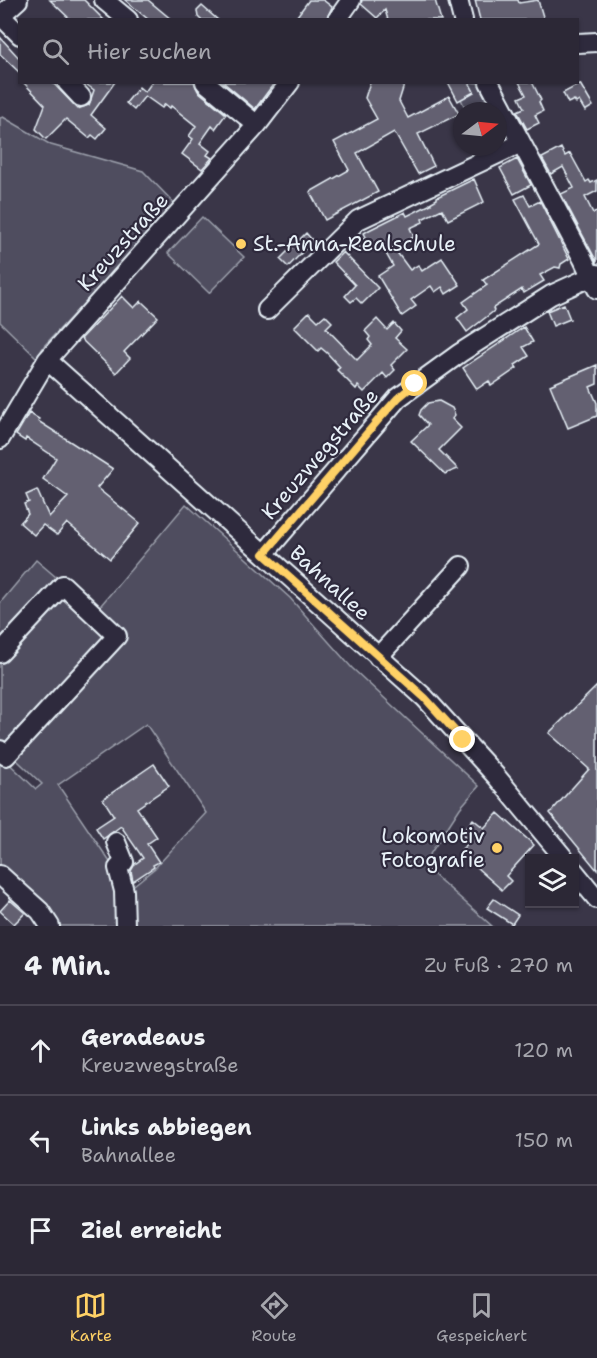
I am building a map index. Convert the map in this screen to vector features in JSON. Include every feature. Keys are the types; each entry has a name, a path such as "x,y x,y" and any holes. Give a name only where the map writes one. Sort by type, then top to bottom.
{"street":[{"path":"18,0 0,16 18,33"},
{"path":"104,0 126,18"},
{"path":"338,18 351,0"},
{"path":"458,0 462,18"},
{"path":"579,43 597,42"},
{"path":"69,84 81,97"},
{"path":"207,84 257,125"},
{"name":"Kreuzstraße","path":"0,439 47,360 257,125 288,84"},
{"path":"490,84 595,280"},
{"path":"267,310 358,220 521,143"},
{"name":"Kreuzwegstraße","path":"264,554 398,398 453,358 551,296 595,280"},
{"name":"Bahnallee","path":"47,360 425,698 496,776 561,854"},
{"path":"378,657 461,566"},
{"path":"0,653 63,585 117,636 6,756 0,750"},
{"path":"116,842 124,862 118,868 120,884 124,891 125,926"},
{"path":"0,874 40,910 50,926"},
{"path":"579,877 597,899"}],"shaded area":[{"path":"470,84 478,84 486,99 481,102 462,102 461,99 474,92"},
{"path":"3,117 51,145 143,171 176,205 44,346 37,358 0,322 0,118"},
{"path":"202,217 244,257 209,293 168,253"},
{"path":"186,504 290,598 352,668 479,786 460,808 423,865 492,926 128,926 129,889 155,868 206,813 146,724 58,785 114,868 120,926 57,926 0,869 0,755 36,789 42,784 0,744 0,603 36,560 96,611"}],"building":[{"path":"50,0 84,0 102,18 69,18"},
{"path":"125,0 148,0 170,18 147,18"},
{"path":"309,0 323,0 332,7 327,18 296,18"},
{"path":"362,0 435,0 440,18 387,18 385,10 377,18 361,4"},
{"path":"475,0 518,0 519,3 538,0 543,18 480,18"},
{"path":"202,6 216,18 199,18 197,11"},
{"path":"0,37 18,57 18,71 0,54"},
{"path":"25,84 54,84 78,109 89,105 94,90 86,84 114,84 91,115 106,128 97,139 92,135 89,138 66,119 46,139 36,129 45,105"},
{"path":"151,84 195,84 198,91 226,114 215,129 212,126 200,143 210,151 207,155 212,158 202,169 182,154 193,139 189,136 196,126 171,106 170,108 165,104 162,108 145,96 134,110 126,103 139,87 145,92"},
{"path":"225,84 274,84 255,109"},
{"path":"369,84 404,84 399,101 408,118 449,96 453,103 453,117 418,134 434,166 418,174 394,132 357,153 378,192 325,220 310,192 349,170 334,142 377,119 365,98"},
{"path":"449,84 470,84 474,92 458,101"},
{"path":"520,84 533,84 541,100 539,102 543,111 535,115 539,123 527,129 517,111 524,108 519,98 526,95"},
{"path":"580,84 593,106 585,111 579,101 576,103 574,100 568,103 563,93"},
{"path":"561,148 565,156 570,153 586,182 589,180 591,183 597,180 597,191 585,197 593,213 597,211 597,262 561,194 574,188 563,167 551,174 542,158"},
{"path":"517,159 531,185 514,194 500,168"},
{"path":"474,179 484,202 448,220 442,209 410,228 414,237 393,247 410,270 418,265 422,271 442,258 460,285 446,294 442,287 435,292 431,286 411,300 416,306 402,316 378,276 393,266 380,243 362,251 357,243 366,237 364,233 369,230 405,212 407,216 431,204 437,197"},
{"path":"524,195 530,206 540,201 569,259 561,264 560,268 555,267 540,275 544,281 524,293 522,289 493,308 494,311 467,332 457,318 468,309 463,302 487,285 483,280 539,244 515,199"},
{"path":"306,233 313,241 288,267 280,259"},
{"path":"343,252 378,288 362,304 356,298 351,302 345,296 355,285 333,262"},
{"path":"122,296 134,308 141,301 158,317 124,352 130,358 116,373 81,339"},
{"path":"564,304 570,319 553,326 547,311"},
{"path":"309,312 318,321 325,315 332,322 326,328 357,360 372,345 365,331 377,319 387,330 394,323 401,331 395,338 407,349 391,365 395,370 387,378 383,373 364,392 358,386 356,389 337,370 340,367 327,353 321,348 318,351 294,327"},
{"path":"524,327 533,342 523,347 529,356 515,365 517,368 491,386 489,381 477,389 463,368"},
{"path":"597,365 597,384 590,387 597,403 597,416 568,428 550,385"},
{"path":"439,401 452,408 455,415 452,419 461,428 439,450 458,469 445,474 411,441 428,425 419,415 421,410 428,403"},
{"path":"29,413 113,469 97,488 140,523 110,559 67,523 57,535 43,525 34,535 20,523 28,514 24,504 29,502 26,495 37,490 49,517 68,497 43,479 56,458 26,438 25,441 16,435"},
{"path":"597,686 597,870 550,813 589,769 549,733"},
{"path":"154,764 169,786 137,808 157,837 147,844 159,862 133,881 131,871 135,864 143,858 121,826 103,839 96,828 114,816 103,799"},
{"name":"Lokomotiv Fotografie","path":"498,813 534,845 506,876 511,881 502,890 459,852 470,841 461,834 473,819 484,828"},
{"path":"494,899 518,915 512,924 487,908"},
{"path":"10,900 25,913 14,924 0,911"}],"place":[{"name":"St.-Anna-Realschule","path":"241,244"},
{"name":"Lokomotiv Fotografie","path":"497,848"}],"route":[{"path":"415,384 398,398 380,418 264,554 425,698 463,740"}]}
